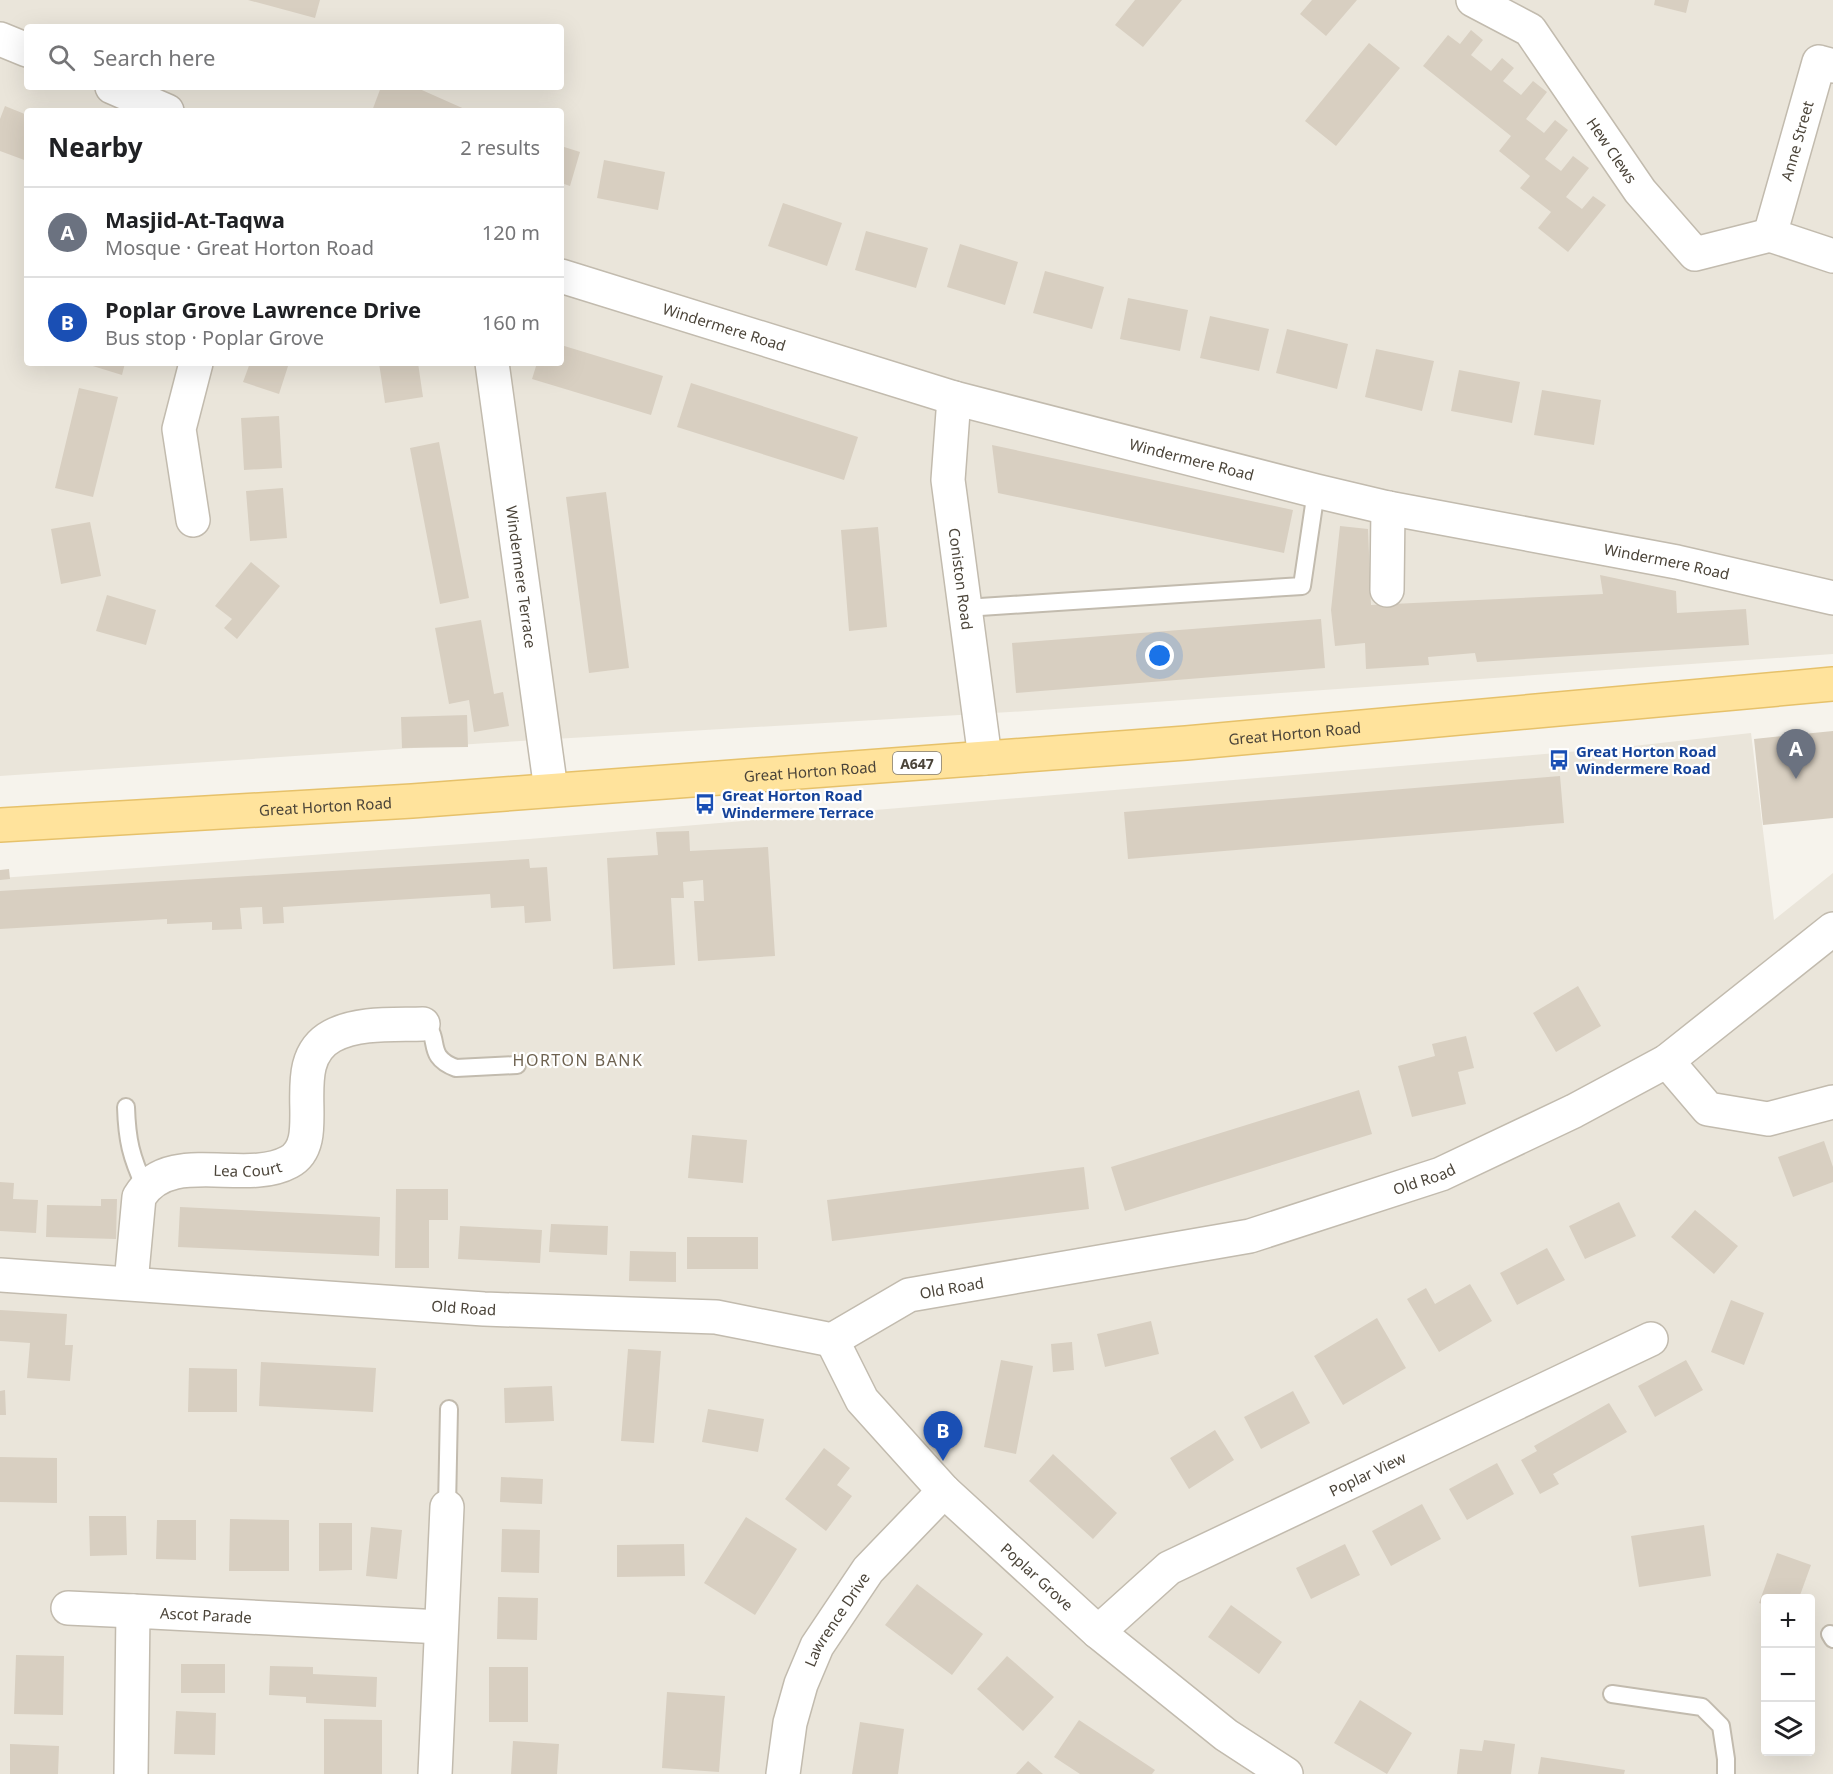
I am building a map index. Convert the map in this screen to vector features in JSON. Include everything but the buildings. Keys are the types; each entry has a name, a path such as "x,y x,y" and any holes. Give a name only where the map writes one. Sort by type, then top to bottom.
{"main road":[{"name":"Great Horton Road","path":"0,825 412,801 985,758 1833,684"}],"street":[{"name":"Hew Clews","path":"1473,0 1530,30 1640,191 1695,254 1770,235"},
{"path":"0,39 24,49"},
{"name":"Anne Street","path":"1770,235 1819,62 1833,66"},
{"path":"119,90 160,108"},
{"path":"1770,235 1833,256"},
{"name":"Windermere Road","path":"564,277 954,398 1316,490 1388,508 1677,562 1833,598"},
{"path":"193,520 179,429 195,366"},
{"name":"Windermere Terrace","path":"492,366 551,790"},
{"name":"Coniston Road","path":"954,398 948,480 985,758"},
{"path":"1387,590 1388,508"},
{"name":"Old Road","path":"0,1275 484,1309 716,1317 832,1340 909,1295 1250,1236 1441,1174 1574,1111 1667,1061 1833,929"},
{"name":"Lea Court","path":"145,1187 156,1178 188,1170 272,1168 289,1163 301,1154 306,1141 308,1073 316,1048 332,1036 363,1026 423,1024"},
{"path":"1667,1061 1708,1109 1768,1119 1833,1102"},
{"path":"130,1283 139,1197 145,1187"},
{"name":"Poplar View","path":"1098,1632 1169,1568 1651,1339"},
{"name":"Poplar Grove","path":"832,1340 862,1400 944,1491 1098,1632 1226,1734 1286,1774"},
{"name":"Lawrence Drive","path":"783,1774 790,1723 801,1684 817,1646 868,1570 944,1491"},
{"path":"435,1774 447,1507"},
{"name":"Ascot Parade","path":"68,1608 441,1627"},
{"path":"131,1774 133,1611"}],"lane":[{"path":"965,608 1302,586 1316,490"},
{"path":"423,1024 428,1026 431,1032 438,1058 448,1065 456,1068 517,1065"},
{"path":"126,1107 127,1139 133,1162 145,1187"},
{"path":"447,1507 449,1409"},
{"path":"1612,1694 1702,1707 1721,1726 1726,1774"}],"shaded area":[{"path":"0,0 1833,0 1833,654 1027,711 488,743 0,776"},
{"path":"1751,733 1774,920 1833,873 1833,1774 0,1774 0,878 529,839 1615,748"}],"place":[{"name":"Great Horton Road Windermere Road","path":"1559,760"},
{"name":"Masjid-At-Taqwa","path":"1796,779"},
{"name":"Great Horton Road Windermere Terrace","path":"705,804"},
{"name":"Poplar Grove Lawrence Drive","path":"943,1461"}],"district":[{"name":"HORTON BANK","path":"578,1060"}]}
